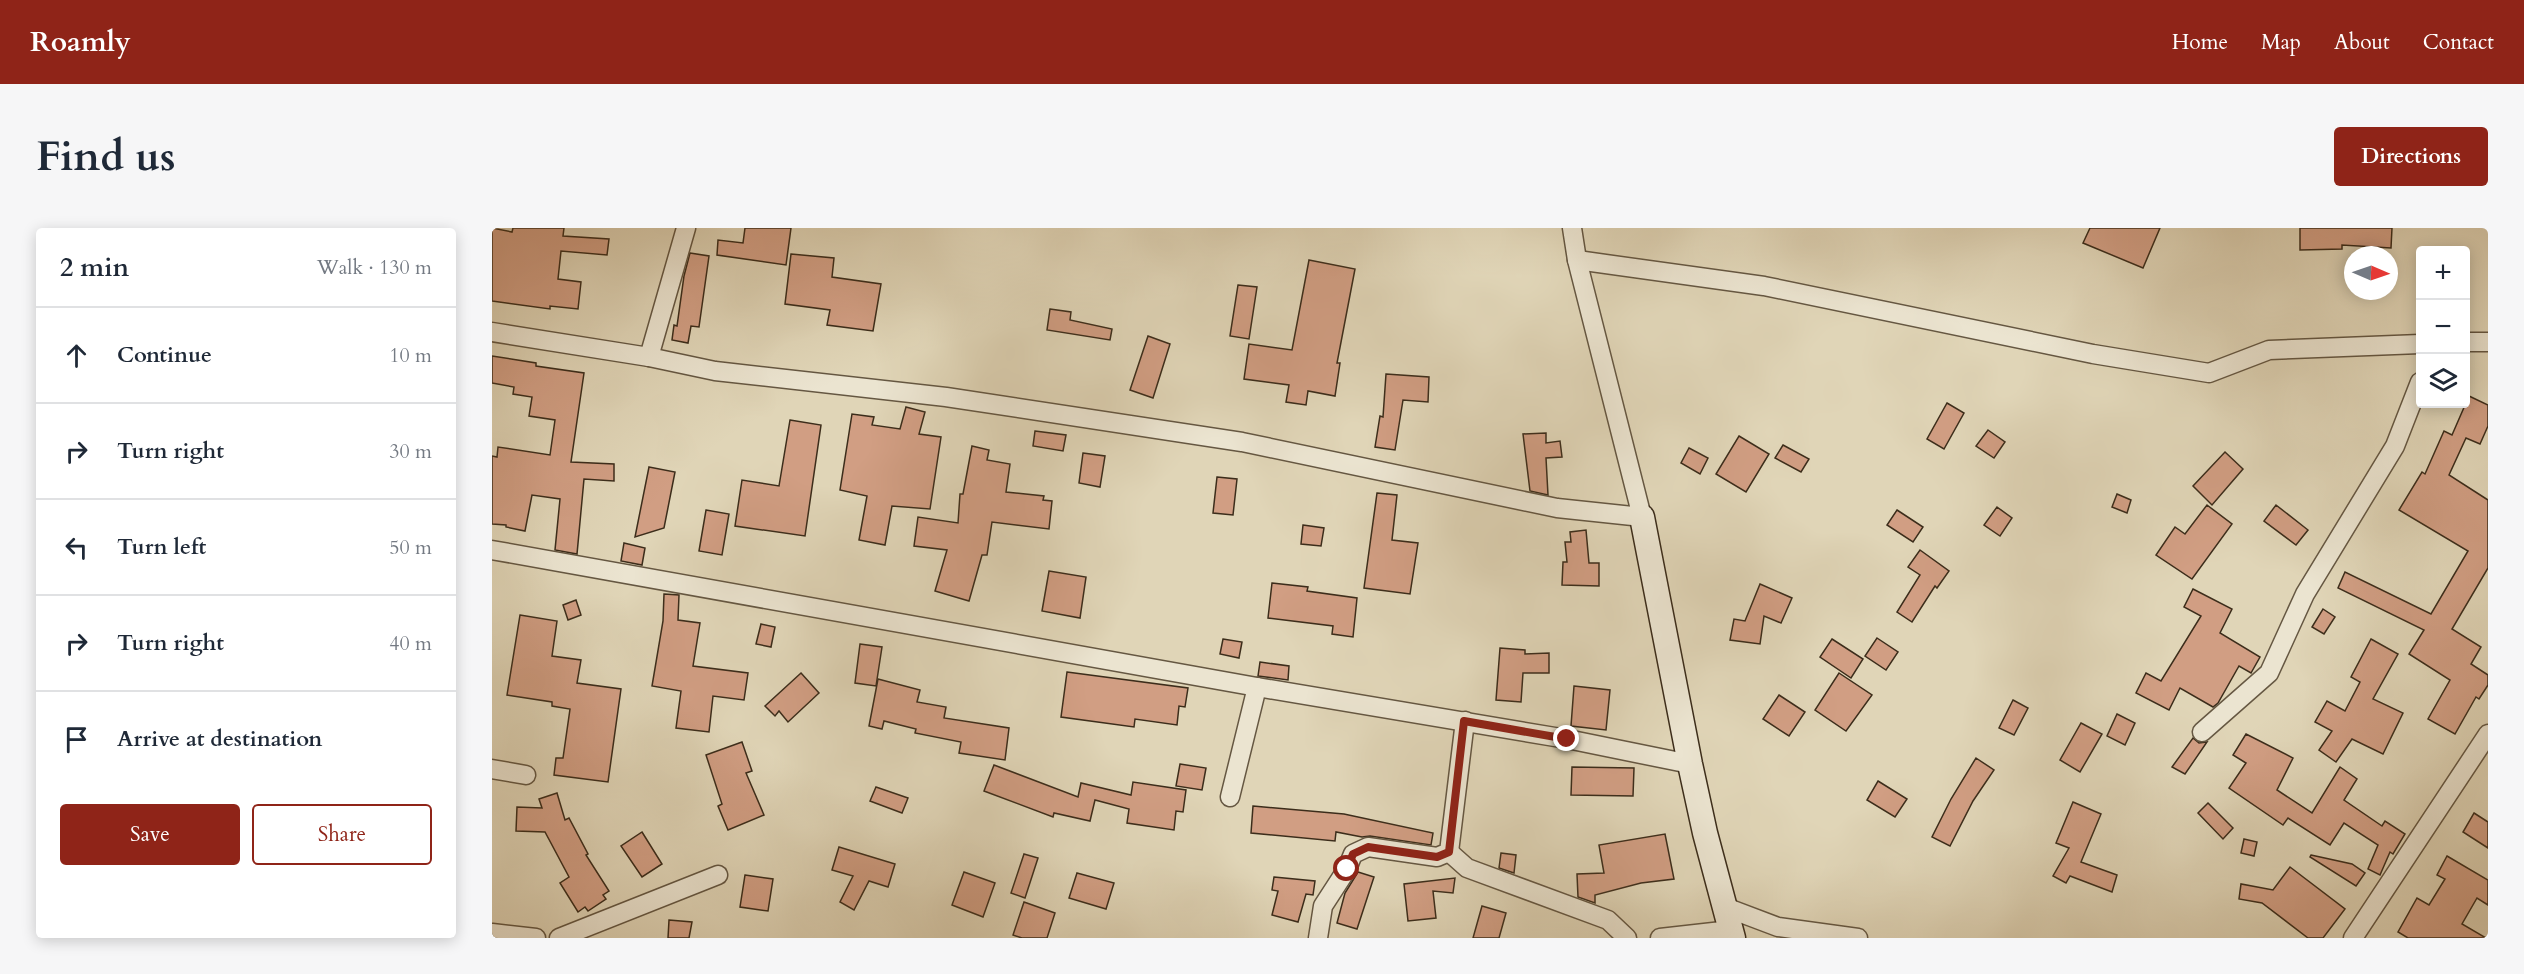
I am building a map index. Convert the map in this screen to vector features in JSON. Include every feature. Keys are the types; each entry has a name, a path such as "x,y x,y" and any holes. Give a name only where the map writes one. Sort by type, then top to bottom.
{"street":[{"path":"649,357 686,228"},
{"path":"1572,228 1576,260 1642,517 1690,764 1729,925"},
{"path":"1576,260 1764,286 2092,354 2209,373 2269,350 2416,344"},
{"path":"492,332 715,370 946,397 1242,442 1557,508 1642,517"},
{"path":"2470,342 2488,342"},
{"path":"2202,732 2269,673 2305,594 2395,446 2416,394"},
{"path":"492,550 1257,687 1464,721 1690,764"},
{"path":"1230,797 1257,687"},
{"path":"1449,852 1464,721"},
{"path":"2353,938 2488,734"},
{"path":"492,770 526,775"},
{"path":"1318,938 1323,906 1347,869 1353,854 1368,847 1437,857 1449,852"},
{"path":"1449,852 1467,868 1608,920 1627,938"},
{"path":"559,938 718,875"},
{"path":"1660,938 1729,925 1778,927 1858,938"},
{"path":"492,933 536,938"}],"building":[{"path":"492,228 512,232 513,228 564,228 563,236 609,239 607,255 561,251 558,279 581,282 578,309 550,306 550,309 492,301"},
{"path":"745,228 791,228 786,265 717,255 718,240 743,243"},
{"path":"2090,228 2160,228 2143,268 2083,243"},
{"path":"2300,228 2392,228 2391,246 2342,245 2342,249 2300,250"},
{"path":"690,253 709,256 699,327 691,326 688,343 672,340 674,325 677,326 684,276"},
{"path":"791,254 834,258 832,277 881,284 873,331 827,325 830,310 785,304"},
{"path":"1309,260 1355,269 1337,363 1340,363 1335,396 1308,391 1306,405 1286,402 1289,385 1244,379 1249,344 1292,350"},
{"path":"1238,285 1257,287 1249,339 1230,336"},
{"path":"1050,309 1071,312 1070,320 1112,329 1110,340 1047,330"},
{"path":"1148,336 1170,344 1153,398 1130,390"},
{"path":"492,356 536,363 536,366 584,373 571,462 614,464 614,481 584,479 577,554 555,550 560,499 532,495 525,531 506,527 506,525 492,524 492,456 497,457 498,447 550,455 555,420 529,416 532,397 513,394 514,387 492,383"},
{"path":"1386,374 1429,377 1428,402 1403,400 1395,450 1375,447 1380,416 1383,417"},
{"path":"2470,396 2488,405 2488,426 2480,444 2466,438 2449,475 2488,500 2488,568 2452,629 2481,647 2471,664 2488,675 2488,685 2479,699 2476,697 2455,734 2428,719 2450,680 2409,654 2424,630 2338,588 2345,572 2431,614 2468,551 2399,510 2422,472 2425,474 2444,431 2452,435 2464,408 2470,408"},
{"path":"1947,403 1964,413 1944,449 1927,439"},
{"path":"906,407 925,412 919,434 941,437 930,509 892,506 885,545 859,540 867,496 840,490 852,414 874,417 872,425 900,429"},
{"path":"790,420 821,425 805,536 735,526 742,480 779,486"},
{"path":"1988,430 2005,442 1994,458 1976,446"},
{"path":"1035,431 1066,435 1063,451 1033,446"},
{"path":"1546,433 1546,443 1560,441 1562,457 1546,458 1548,495 1530,491 1523,434"},
{"path":"1739,436 1769,454 1746,492 1716,474"},
{"path":"1783,445 1809,459 1801,472 1775,458"},
{"path":"972,446 989,450 987,460 1010,464 1006,492 1044,496 1043,500 1052,501 1049,529 992,522 987,555 982,555 969,601 935,591 947,550 914,546 918,517 958,523 960,494 963,494"},
{"path":"1689,448 1708,458 1700,474 1681,463"},
{"path":"2225,452 2243,469 2212,505 2193,486"},
{"path":"1083,453 1105,456 1100,487 1079,483"},
{"path":"649,467 675,472 664,528 635,537"},
{"path":"1217,477 1237,479 1233,515 1213,513"},
{"path":"1377,493 1397,495 1392,540 1418,543 1410,594 1364,588"},
{"path":"2117,494 2131,500 2127,513 2112,507"},
{"path":"2207,505 2232,524 2192,579 2156,555 2175,527 2185,534"},
{"path":"2276,505 2308,530 2296,545 2264,521"},
{"path":"1997,507 2012,518 2000,536 1984,525"},
{"path":"706,510 729,514 722,555 699,551"},
{"path":"1897,510 1923,527 1913,542 1887,525"},
{"path":"1303,525 1324,528 1321,546 1301,544"},
{"path":"1586,530 1589,563 1599,563 1599,586 1562,585 1563,562 1567,562 1565,542 1571,542 1570,532"},
{"path":"624,543 645,548 642,565 621,561"},
{"path":"1920,550 1949,571 1937,588 1935,586 1912,622 1897,612 1920,575 1908,567"},
{"path":"1049,571 1086,577 1080,618 1042,611"},
{"path":"1272,583 1308,587 1307,591 1357,598 1353,637 1332,634 1333,626 1268,618"},
{"path":"1760,584 1792,598 1781,623 1764,616 1760,644 1730,640 1734,619 1745,621"},
{"path":"2193,589 2232,609 2220,633 2260,657 2251,673 2239,666 2218,703 2213,707 2180,688 2169,710 2136,693 2146,673 2161,681 2201,616 2184,607"},
{"path":"664,594 679,595 678,620 700,623 693,666 748,673 744,700 713,696 709,732 676,728 681,691 652,686 663,621"},
{"path":"576,600 581,615 568,620 563,605"},
{"path":"2323,609 2335,617 2324,634 2312,627"},
{"path":"520,615 557,621 552,656 581,660 577,683 621,689 608,782 554,775 556,758 563,758 570,709 552,706 552,702 507,695"},
{"path":"761,624 775,627 771,647 756,644"},
{"path":"1877,638 1898,652 1886,670 1865,656"},
{"path":"1223,639 1242,642 1239,658 1220,654"},
{"path":"1832,639 1863,659 1851,678 1820,657"},
{"path":"2371,639 2398,654 2373,699 2403,713 2383,754 2352,739 2336,762 2319,750 2332,731 2315,722 2327,701 2345,711 2360,682 2351,677"},
{"path":"860,644 882,647 876,686 855,683"},
{"path":"1500,648 1525,650 1525,654 1549,653 1549,673 1523,673 1521,702 1496,700"},
{"path":"1260,662 1289,666 1288,680 1258,676"},
{"path":"1067,672 1188,688 1185,707 1179,706 1177,725 1135,719 1134,727 1061,717"},
{"path":"801,673 819,693 788,722 779,711 775,716 765,706"},
{"path":"1839,673 1872,695 1846,731 1815,710"},
{"path":"878,679 920,690 917,702 946,707 944,718 1009,728 1005,760 959,753 961,742 915,733 916,729 884,721 882,729 869,726"},
{"path":"1574,686 1610,690 1606,730 1571,726"},
{"path":"1779,695 1805,712 1789,736 1763,719"},
{"path":"2013,700 2028,708 2014,735 1999,728"},
{"path":"2117,714 2135,723 2125,745 2107,736"},
{"path":"2081,723 2102,734 2080,772 2060,760"},
{"path":"2246,734 2293,758 2277,790 2312,813 2340,767 2357,779 2344,800 2382,826 2385,821 2405,834 2393,854 2390,852 2380,875 2368,869 2378,845 2344,823 2330,845 2288,818 2283,825 2229,788 2246,763 2233,755"},
{"path":"2193,738 2199,743 2207,742 2185,774 2172,767"},
{"path":"742,742 752,771 746,773 764,815 728,830 718,806 722,804 706,755"},
{"path":"1976,758 1994,770 1973,801 1950,846 1932,837 1951,799"},
{"path":"1180,764 1206,768 1202,790 1176,786"},
{"path":"994,765 1078,797 1081,783 1131,795 1133,782 1186,790 1183,812 1176,811 1174,830 1127,823 1129,809 1095,800 1090,821 1054,813 1053,817 984,791"},
{"path":"1572,767 1634,768 1633,796 1571,795"},
{"path":"1878,781 1907,799 1895,817 1867,800"},
{"path":"876,787 908,798 902,813 870,801"},
{"path":"557,793 565,820 569,818 588,854 586,855 609,891 603,895 606,899 588,911 585,907 578,912 560,883 569,877 545,832 516,831 517,807 542,808 539,799"},
{"path":"2073,802 2101,814 2081,862 2117,875 2112,892 2070,876 2066,883 2053,876 2069,848 2056,843"},
{"path":"2208,803 2233,828 2223,839 2198,813"},
{"path":"1253,806 1344,814 1433,833 1431,845 1336,832 1335,841 1251,833"},
{"path":"2474,813 2488,822 2488,848 2463,832"},
{"path":"642,832 662,864 642,877 621,846"},
{"path":"1665,834 1674,879 1641,883 1595,895 1595,903 1578,897 1577,874 1604,873 1599,845"},
{"path":"2244,839 2257,842 2254,856 2241,853"},
{"path":"839,847 895,864 888,887 869,881 854,910 840,902 853,876 832,870"},
{"path":"1501,853 1516,855 1514,873 1499,868"},
{"path":"1024,854 1038,858 1025,898 1011,893"},
{"path":"2311,855 2352,864 2365,873 2356,886 2310,857"},
{"path":"2447,856 2488,880 2488,905 2477,898 2462,924 2486,938 2408,938 2398,932 2417,898 2429,905 2445,879 2437,875"},
{"path":"2290,867 2345,909 2323,938 2308,938 2262,903 2239,899 2241,884 2273,890"},
{"path":"964,872 995,883 983,917 952,905"},
{"path":"1358,872 1374,877 1357,929 1337,923 1345,893"},
{"path":"1077,873 1114,883 1106,909 1069,898"},
{"path":"745,875 773,879 768,911 740,907"},
{"path":"1274,877 1315,881 1313,895 1306,894 1298,922 1272,915 1278,891 1272,890"},
{"path":"1455,878 1453,893 1433,891 1436,918 1408,921 1404,884"},
{"path":"1024,902 1055,913 1047,938 1022,938 1013,935"},
{"path":"1482,906 1506,913 1499,938 1473,938"},
{"path":"669,920 692,922 689,938 668,938"}],"route":[{"path":"1347,869 1353,854 1368,847 1437,857 1449,852 1464,721 1567,739"}]}
